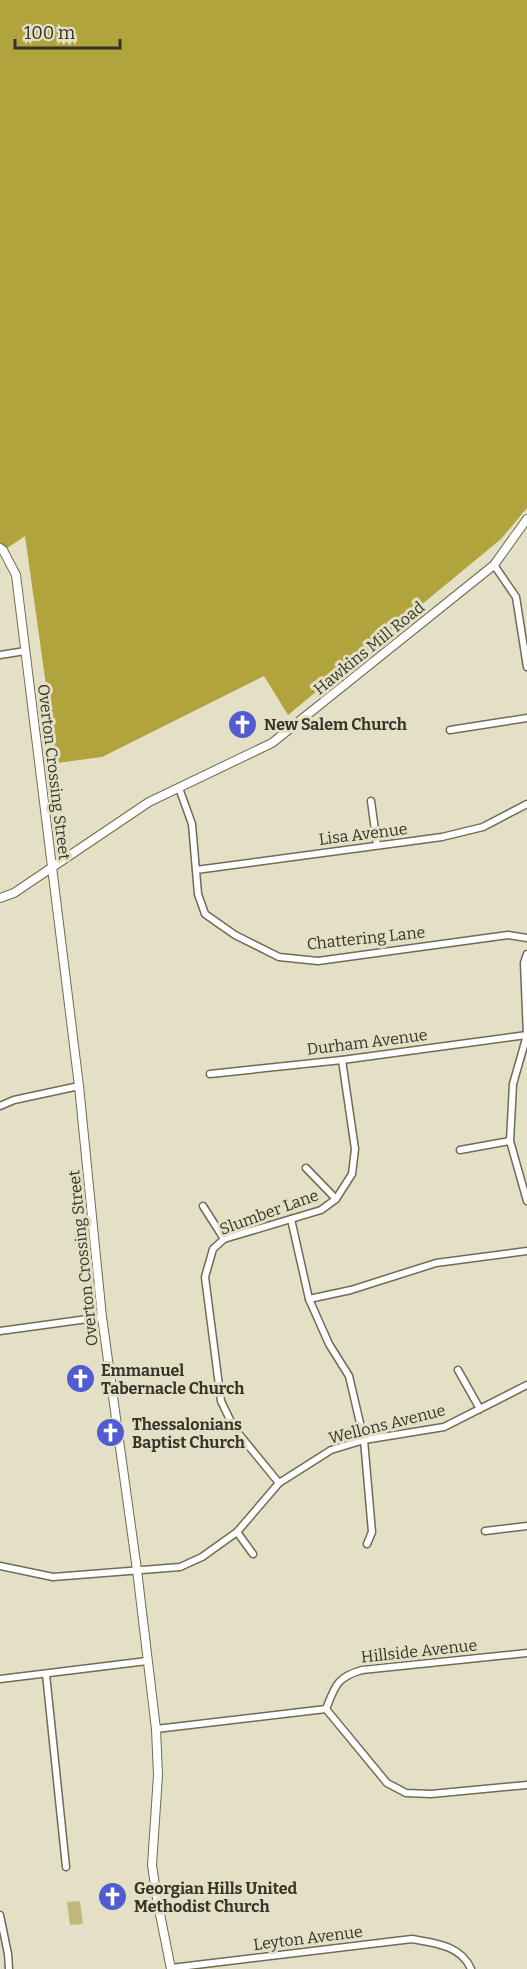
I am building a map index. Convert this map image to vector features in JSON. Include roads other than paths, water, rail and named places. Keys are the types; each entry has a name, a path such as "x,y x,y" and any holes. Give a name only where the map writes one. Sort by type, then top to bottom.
{"street":[{"name":"Hawkins Mill Road","path":"0,898 15,893 53,865 149,802 272,743 494,565 527,519"},
{"name":"Overton Crossing Street","path":"0,548 16,576 53,865 79,1086 102,1317 137,1570 156,1729 158,1775 152,1865 171,1969"},
{"path":"494,565 516,597 527,667"},
{"path":"0,656 25,651"},
{"path":"450,730 527,718"},
{"name":"Chattering Lane","path":"178,788 192,824 198,894 205,914 235,935 279,957 318,961 508,935 527,938"},
{"path":"371,801 377,845"},
{"name":"Lisa Avenue","path":"196,870 442,837 483,828 527,804"},
{"path":"527,954 524,963 527,1035 513,1084 510,1141 527,1201"},
{"name":"Durham Avenue","path":"210,1074 342,1060 527,1035"},
{"name":"Slumber Lane","path":"279,1483 234,1428 221,1401 205,1277 213,1249 224,1239 321,1210 336,1199 352,1174 355,1149 342,1060"},
{"path":"0,1106 14,1100 79,1086"},
{"path":"460,1150 510,1141"},
{"path":"306,1168 336,1199"},
{"path":"203,1206 224,1239"},
{"path":"291,1219 309,1299 328,1344 349,1376 364,1440 372,1532 367,1544"},
{"path":"309,1299 351,1290 436,1263 527,1251"},
{"path":"0,1331 102,1317"},
{"path":"458,1370 480,1409"},
{"name":"Wellons Avenue","path":"0,1566 53,1577 180,1567 202,1557 237,1532 279,1483 331,1450 364,1440 444,1427 527,1384"},
{"path":"485,1531 527,1526"},
{"path":"237,1532 253,1554"},
{"name":"Hillside Avenue","path":"326,1709 336,1685 348,1674 362,1670 527,1653"},
{"path":"0,1679 147,1661"},
{"path":"46,1674 66,1867"},
{"path":"156,1729 326,1709 387,1784 406,1793 431,1794 527,1785"},
{"path":"0,1915 9,1969"},
{"name":"Leyton Avenue","path":"171,1969 412,1939 448,1945 469,1964 471,1969"}],"place":[{"name":"New Salem Church","path":"243,724"},
{"name":"Emmanuel Tabernacle Church","path":"80,1379"},
{"name":"Thessalonians Baptist Church","path":"111,1433"},
{"name":"Georgian Hills United Methodist Church","path":"113,1897"}]}
